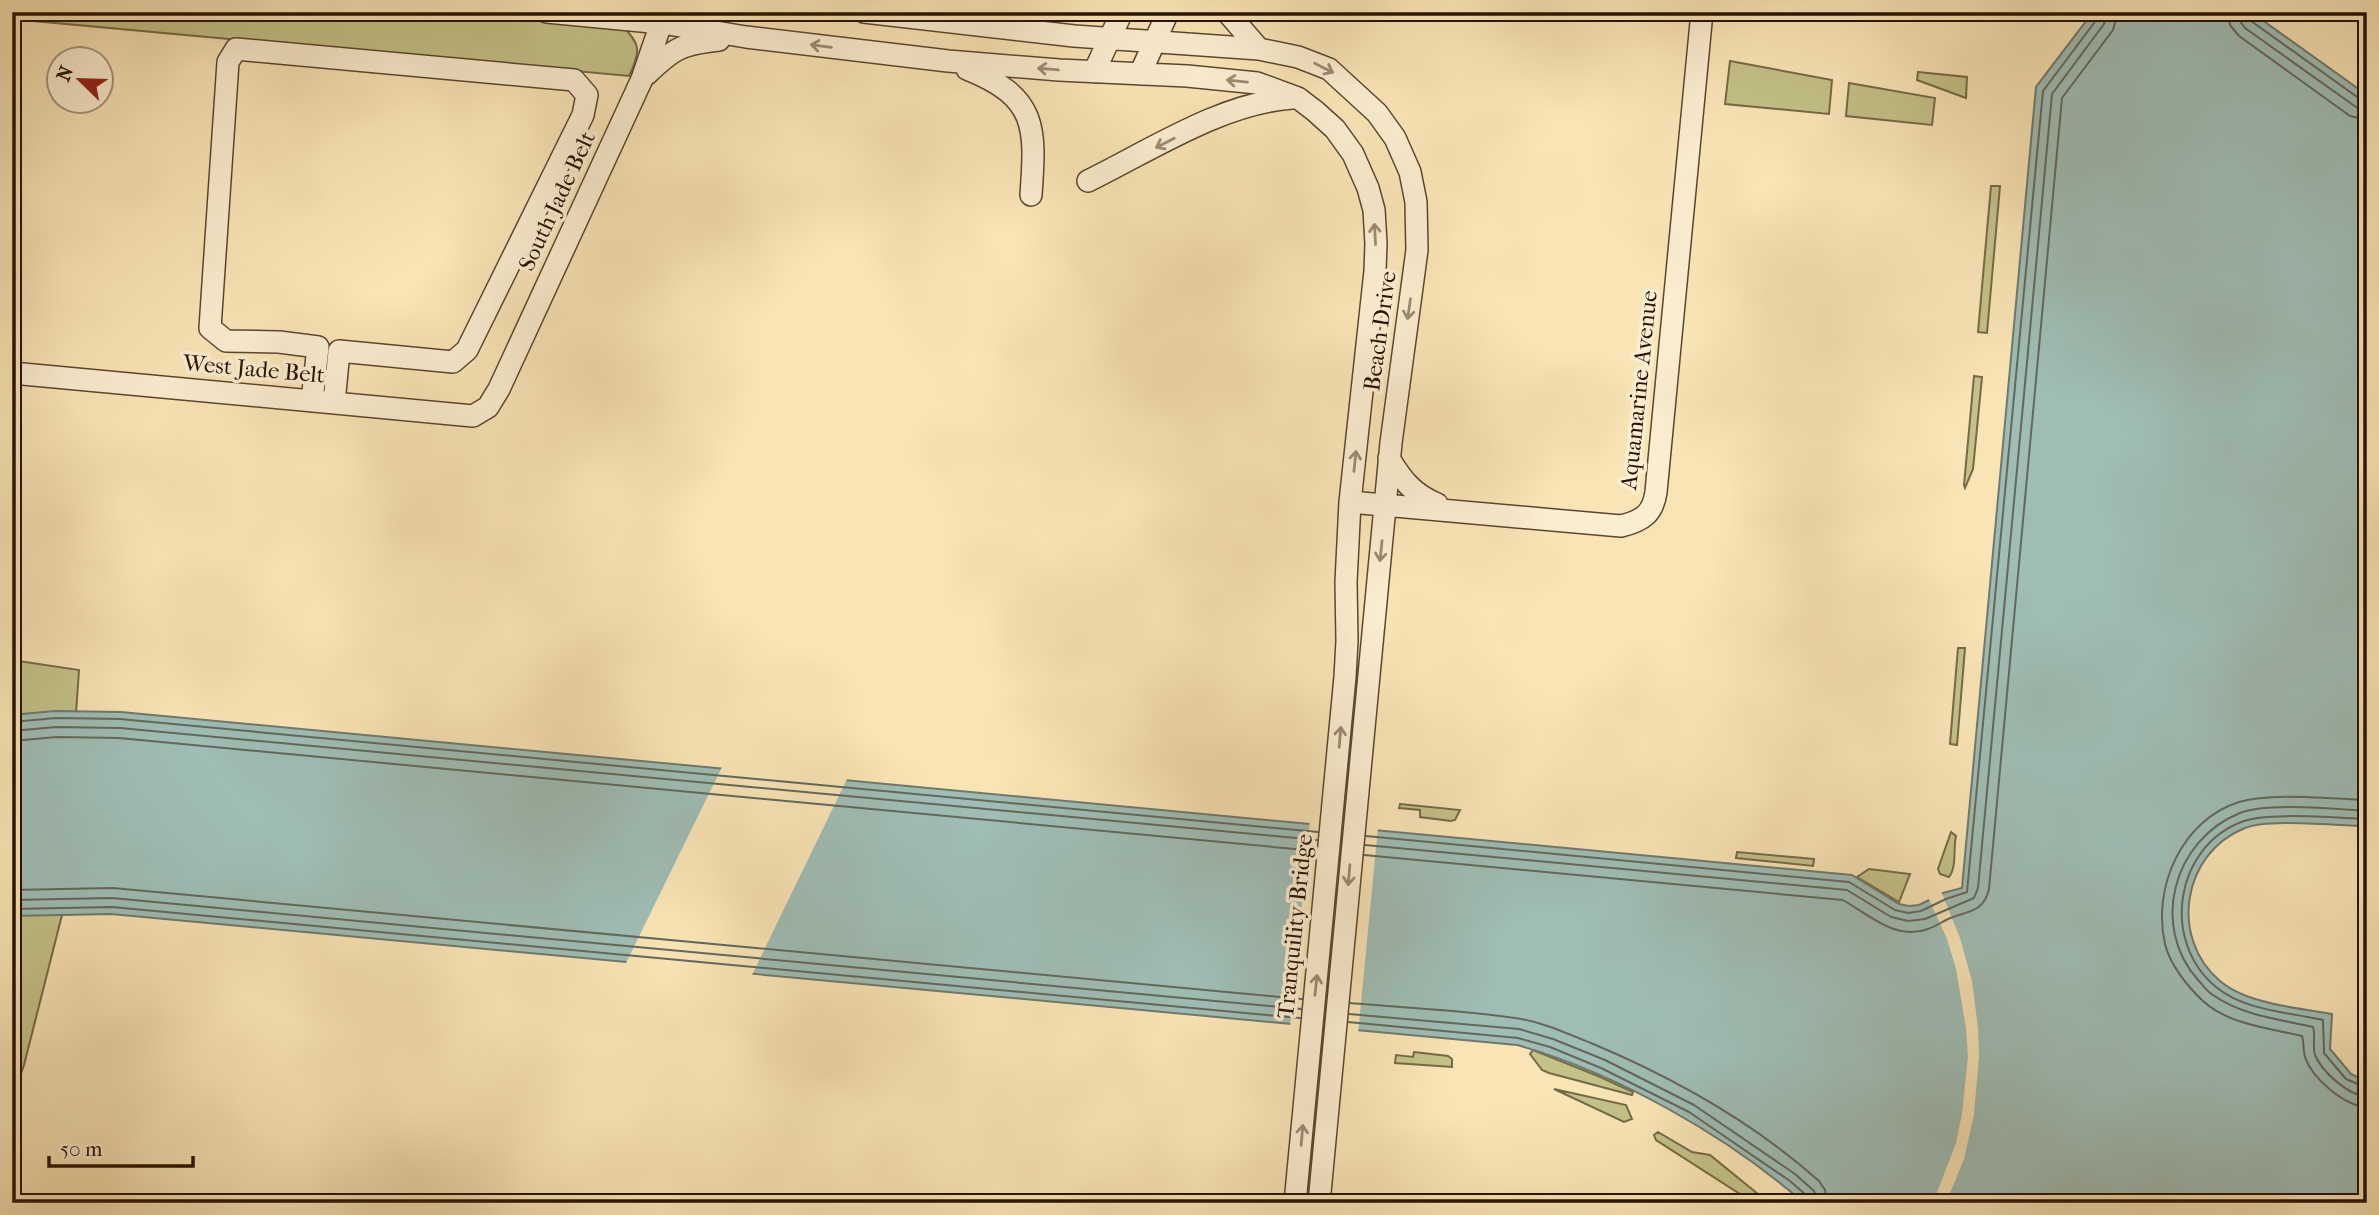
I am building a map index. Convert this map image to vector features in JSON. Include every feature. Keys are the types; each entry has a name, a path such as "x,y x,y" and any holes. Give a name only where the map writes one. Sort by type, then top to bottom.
{"street":[{"path":"547,12 663,18 746,37 948,61 994,80 1010,92 1024,109 1033,130 1031,195"},
{"name":"Beach Drive","path":"864,12 1074,36 1259,49 1298,57 1329,69 1377,113 1395,138 1410,172 1416,202 1417,250 1389,458 1319,1203"},
{"path":"961,23 1011,12"},
{"path":"1094,72 1122,12"},
{"path":"1140,74 1168,12"},
{"path":"1227,12 1259,49"},
{"name":"Aquamarine Avenue","path":"1350,502 1621,526 1643,518 1651,511 1657,478 1702,12"},
{"name":"South Jade Belt","path":"488,407 499,389 642,79 663,18"},
{"path":"642,79 669,53 690,43 746,37"},
{"path":"312,401 318,348 279,342 226,341 210,328 228,62 236,49 575,80 587,96 583,115 467,350 453,362 339,351 334,403"},
{"name":"Beach Drive","path":"948,61 1257,83 1298,97 1335,129 1353,154 1368,188 1374,210 1375,271 1350,502 1346,582 1348,641 1334,805"},
{"path":"1088,181 1247,105 1298,97"},
{"name":"West Jade Belt","path":"12,373 473,416 488,407"},
{"path":"1389,458 1412,491 1450,510"},
{"name":"Tranquility Bridge","path":"1295,1203 1334,805"}],"shaded area":[{"path":"12,12 615,12 635,41 637,54 629,76 12,19"},
{"path":"1730,61 1832,80 1829,114 1725,104"},
{"path":"1918,72 1967,77 1966,98 1917,80"},
{"path":"1849,83 1935,98 1932,125 1846,116"},
{"path":"1991,186 2000,186 1987,333 1978,332"},
{"path":"1974,376 1982,377 1973,469 1965,488 1964,485"},
{"path":"1958,648 1965,648 1957,745 1950,744"},
{"path":"12,660 79,670 62,915 24,1065 12,1099"},
{"path":"1400,804 1460,810 1455,820 1451,821 1420,817 1420,810 1399,808"},
{"path":"1951,832 1956,836 1953,868 1949,877 1940,874 1938,869"},
{"path":"1737,852 1814,860 1813,866 1736,858"},
{"path":"1869,869 1910,874 1899,902 1857,877"},
{"path":"1533,1050 1598,1076 1633,1092 1632,1095 1542,1070 1530,1054"},
{"path":"1414,1052 1448,1056 1452,1059 1452,1067 1395,1063 1396,1055 1413,1057"},
{"path":"1554,1089 1626,1105 1632,1119 1624,1122"},
{"path":"1658,1132 1692,1152 1710,1155 1769,1203 1754,1203 1656,1140 1654,1135"}],"water":[{"path":"2093,12 2251,12 2367,95 2367,826 2270,823 2245,828 2224,840 2207,856 2196,876 2190,898 2189,920 2194,942 2204,963 2231,989 2273,1004 2332,1014 2330,1049 2351,1074 2367,1082 2367,1203 1804,1203 1740,1154 1668,1109 1593,1072 1517,1045 111,914 12,916 12,715 55,711 121,712 1852,875 1899,904 1909,906 1919,905 1943,893 1962,888 2036,87"}],"pier":[{"path":"723,765 848,777 751,977 625,965"},
{"path":"1310,820 1378,827 1358,1034 1290,1027"},
{"path":"1941,891 1960,938 1972,981 1979,1057 1974,1114 1964,1159 1946,1203 1933,1203 1956,1143 1968,1057 1956,969 1947,939 1928,897"}]}
